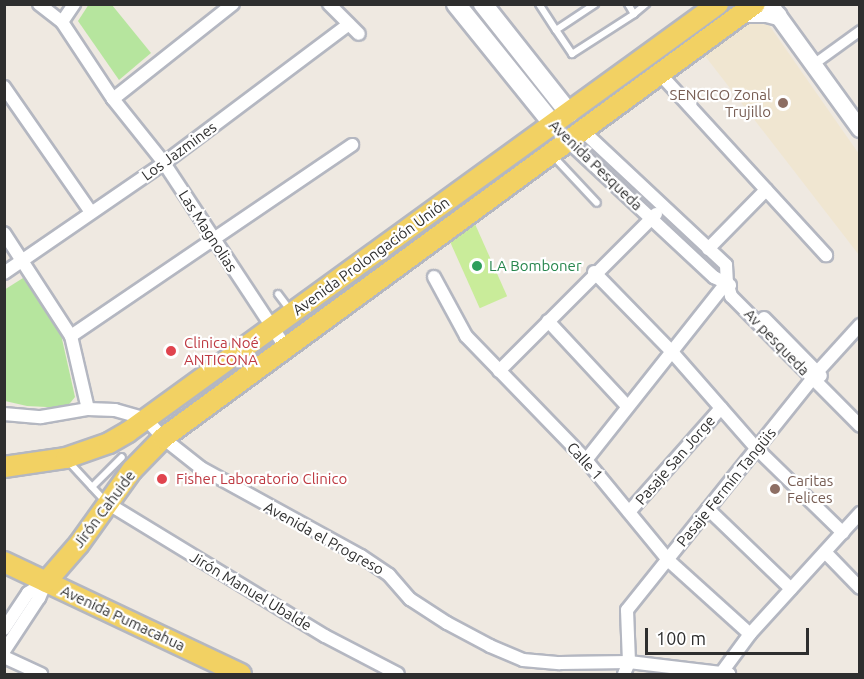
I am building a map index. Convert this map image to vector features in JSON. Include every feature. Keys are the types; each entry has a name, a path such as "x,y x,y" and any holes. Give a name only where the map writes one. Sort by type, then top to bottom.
{"main road":[{"name":"Avenida Pesqueda","path":"456,4 480,33 561,119"},
{"name":"Avenida Pesqueda","path":"483,4 497,21 561,119"},
{"name":"Avenida Prolongación Unión","path":"4,468 66,458 121,457 146,419 718,4"},
{"name":"Avenida Prolongación Unión","path":"163,438 750,9"},
{"path":"750,9 767,13 774,10"},
{"path":"410,228 424,247"},
{"name":"Jirón Cahuide","path":"46,582 79,544 107,503 121,457 163,438"},
{"name":"Avenida Pumacahua","path":"4,562 239,674"}],"street":[{"name":"Las Magnolias","path":"39,4 62,22 113,99 165,163 214,239 260,300 272,328 286,348"},
{"path":"62,22 74,4"},
{"path":"113,99 233,4"},
{"path":"328,4 359,34"},
{"path":"774,10 860,129"},
{"path":"480,33 497,21"},
{"name":"Los Jazmines","path":"4,273 165,163 349,24"},
{"path":"813,64 860,30"},
{"path":"660,74 826,255"},
{"path":"4,87 91,212"},
{"name":"Avenida Pesqueda","path":"561,119 651,218 714,277 727,282 816,375"},
{"name":"Avenida Pesqueda","path":"575,136 663,207 726,265 727,282"},
{"path":"71,336 352,145"},
{"path":"708,249 766,189"},
{"path":"499,371 594,272 663,207"},
{"path":"4,233 71,336 88,409"},
{"path":"594,272 672,352 757,449 843,533"},
{"name":"Calle 1","path":"434,277 466,336 586,460 668,560 750,634"},
{"path":"586,460 727,282"},
{"path":"548,321 628,407"},
{"name":"Pasaje Fermín Tangüis","path":"629,662 627,610 816,375 860,325"},
{"name":"Av pesqueda","path":"816,375 832,399 860,426"},
{"name":"Pasaje San Jorge","path":"629,512 721,408"},
{"path":"4,414 41,417 88,409 115,411 146,419"},
{"name":"Avenida el Progreso","path":"146,419 163,438 201,468 361,556 389,575 410,598 447,623 490,646 523,660 560,663 629,662 725,673"},
{"name":"Jirón Manuel Ubalde","path":"107,503 381,671 398,675"},
{"path":"708,509 791,589"},
{"path":"725,673 750,634 860,513"},
{"path":"825,552 860,588"},
{"name":"Jirón Cahuide","path":"4,629 28,593 46,582"},
{"name":"Jirón Cahuide","path":"5,651 39,598 46,582"},
{"path":"5,651 40,675"},
{"path":"624,675 629,662"}],"lane":[{"path":"556,30 595,4"},
{"path":"628,4 634,14"},
{"path":"543,6 572,54 646,4"},
{"path":"551,154 597,203"},
{"path":"278,294 292,313"},
{"path":"92,487 121,457"},
{"path":"66,458 107,503"}],"shaded area":[{"name":"SENCICO Zonal Trujillo","path":"743,21 769,25 859,154 859,255 702,52"}],"green space":[{"path":"89,4 112,5 151,53 119,80 78,21"},
{"name":"LA Bomboner","path":"475,224 507,296 480,308 448,236"},
{"path":"23,278 60,330 75,397 66,408 27,406 5,401 4,290"}],"place":[{"name":"SENCICO Zonal Trujillo","path":"783,103"},
{"name":"LA Bomboner","path":"477,266"},
{"name":"Clinica Noé ANTICONA","path":"171,351"},
{"name":"Fisher Laboratorio Clinico","path":"162,479"},
{"name":"Caritas Felices","path":"775,489"}]}
